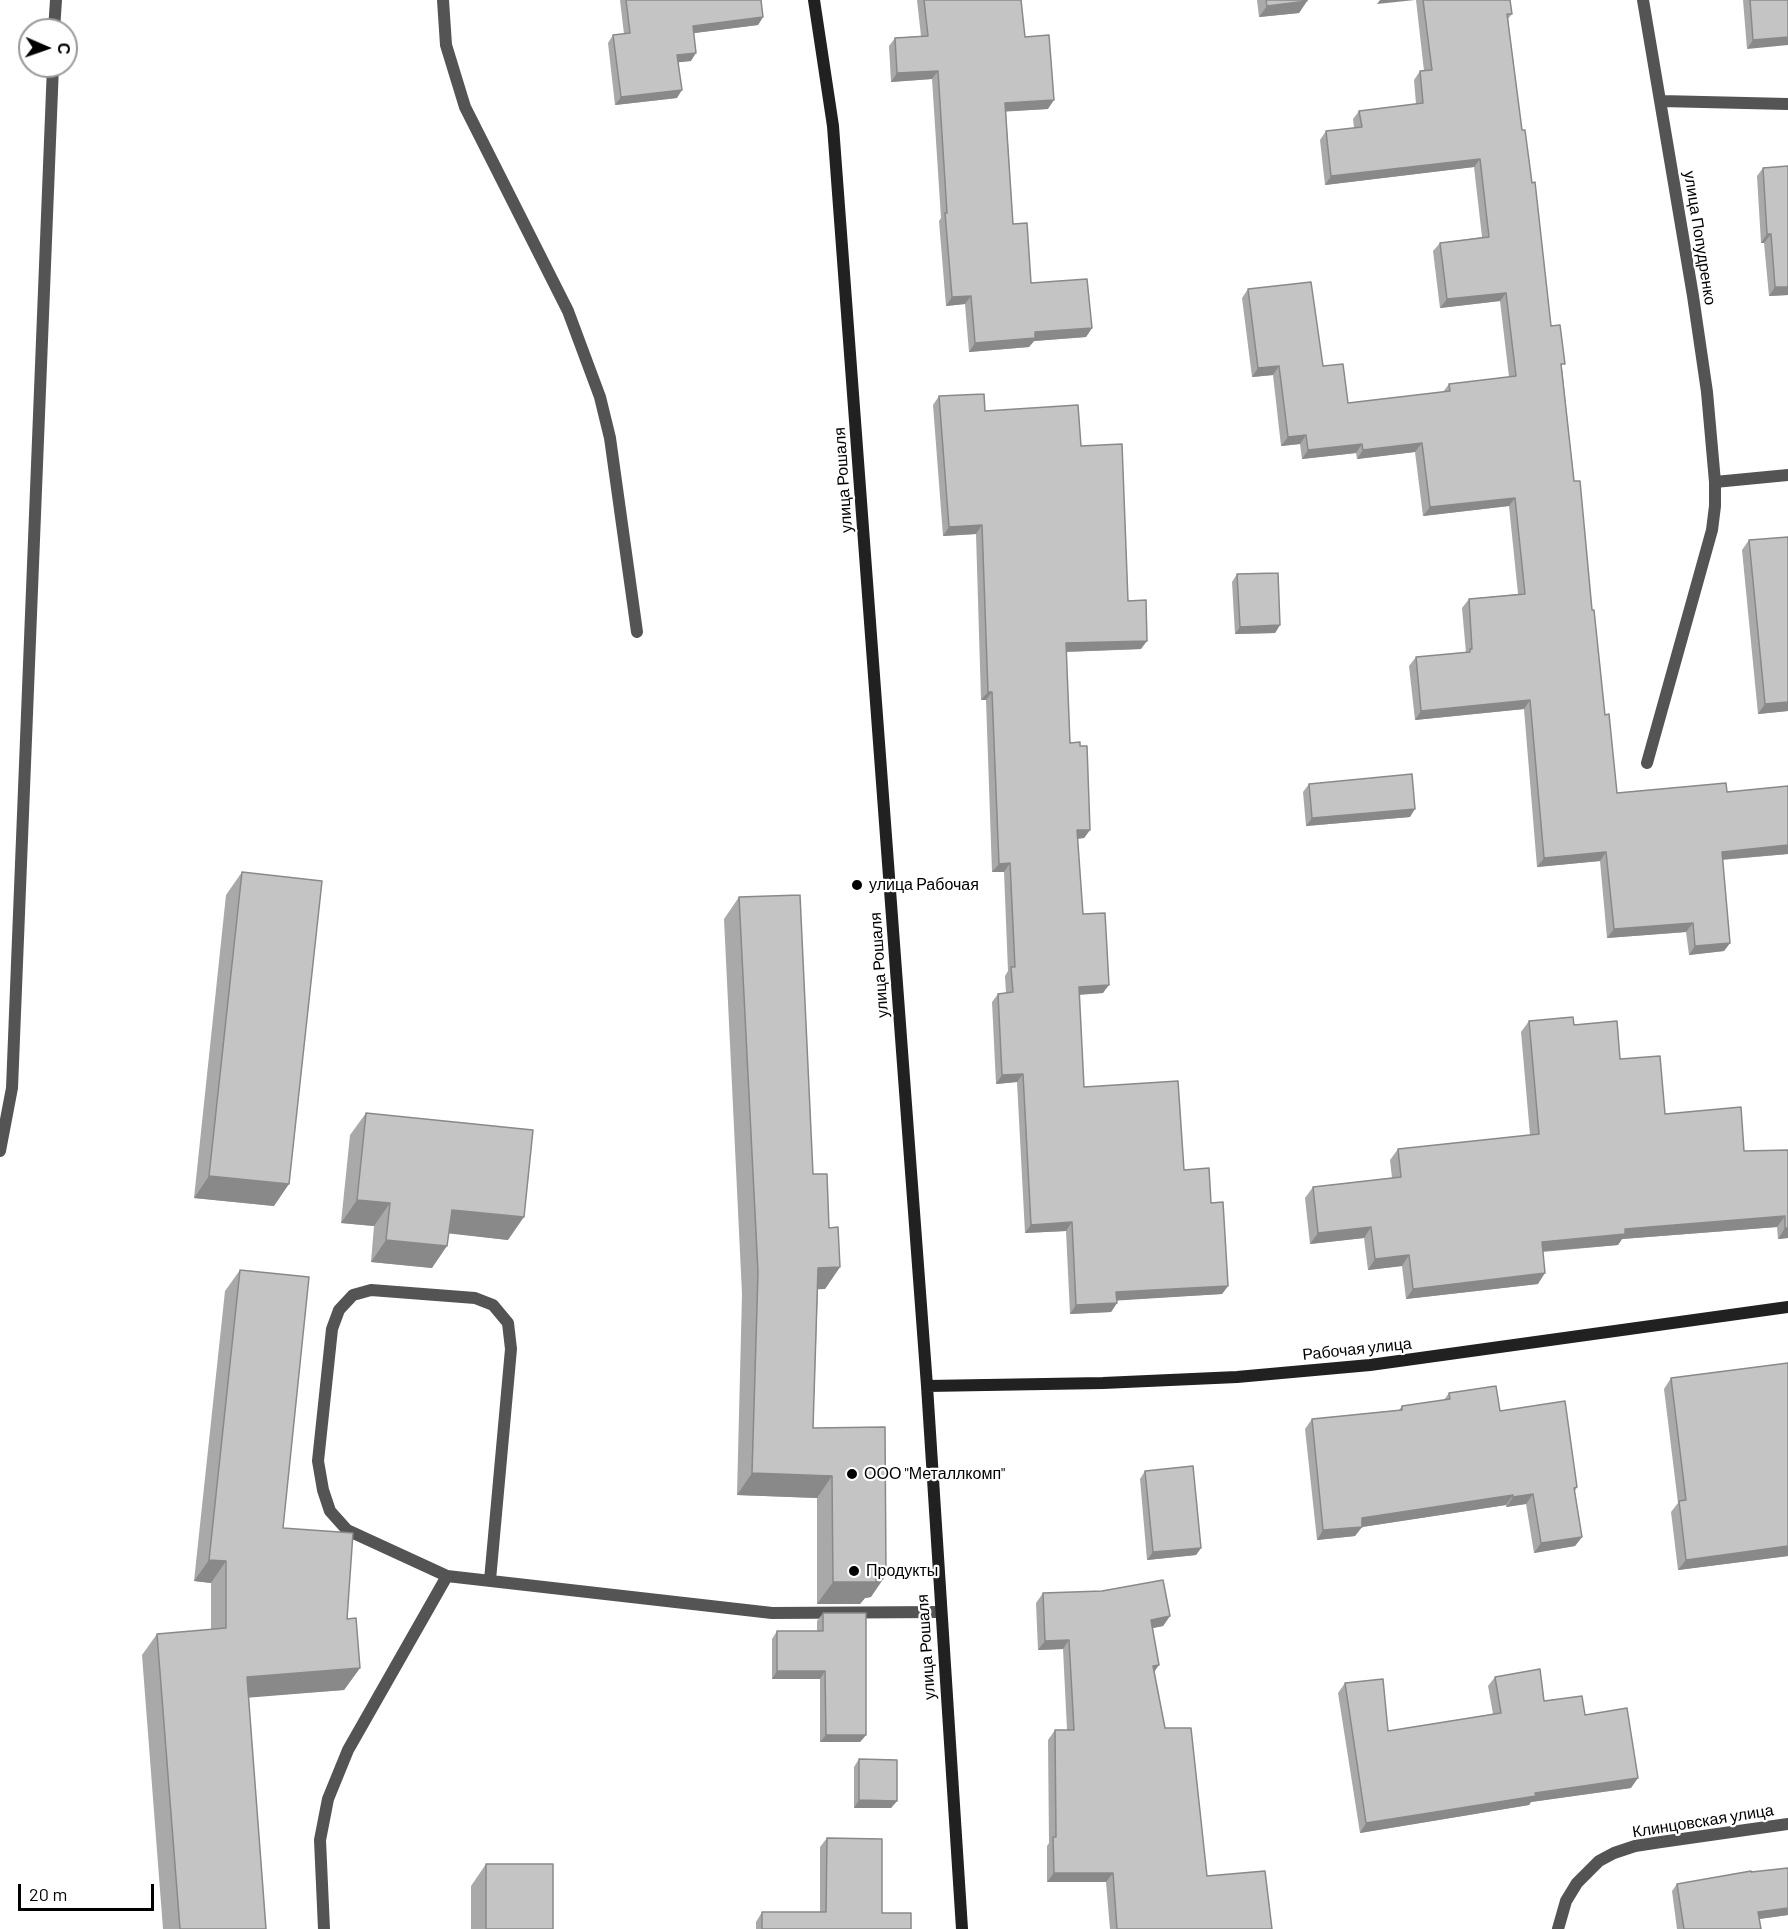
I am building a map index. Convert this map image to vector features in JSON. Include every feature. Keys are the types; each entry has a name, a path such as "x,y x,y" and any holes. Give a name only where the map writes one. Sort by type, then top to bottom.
{"main road":[{"name":"улица Рошаля","path":"814,0 833,126 927,1386 962,1929"},
{"name":"Рабочая улица","path":"927,1386 1103,1383 1237,1377 1348,1368 1788,1307"}],"street":[{"path":"55,18 56,0"},
{"path":"443,0 446,45 465,107 568,311 600,397 610,438 637,632"},
{"name":"улица Попудренко","path":"1643,0 1707,392 1715,482 1712,530 1647,764"},
{"path":"0,1151 12,1088 53,78"},
{"path":"1661,101 1788,104"},
{"path":"1715,482 1788,476"},
{"path":"490,1580 511,1349 508,1323 493,1305 475,1298 371,1290 353,1295 339,1310 332,1329 318,1461 323,1490 330,1511 347,1530 447,1576 772,1613 940,1612"},
{"path":"324,1929 320,1840 328,1799 348,1750 447,1576"},
{"name":"Клинцовская улица","path":"1558,1929 1566,1901 1577,1883 1599,1861 1614,1853 1644,1845 1788,1824"}],"building":[{"path":"626,0 761,0 763,17 693,26 696,53 677,55 682,90 621,97 613,35 630,33"},
{"path":"924,0 1021,0 1025,37 1049,35 1054,100 1005,103 1013,224 1027,223 1031,283 1087,279 1092,328 1035,332 1035,338 975,343 971,296 952,297 938,71 897,73 895,38 928,36"},
{"path":"1266,0 1307,0 1307,1 1267,6"},
{"path":"1423,0 1510,0 1512,14 1507,14 1522,130 1525,130 1532,183 1535,182 1551,326 1560,325 1565,364 1561,364 1574,481 1580,481 1592,610 1594,610 1605,715 1609,714 1617,793 1726,783 1727,792 1788,786 1788,845 1722,852 1730,943 1695,946 1693,923 1614,929 1606,852 1544,858 1530,700 1421,711 1416,657 1470,652 1472,649 1469,599 1525,594 1515,498 1430,507 1422,443 1363,450 1362,444 1308,450 1306,435 1288,437 1279,366 1258,368 1248,289 1311,282 1323,366 1343,364 1348,403 1450,391 1449,384 1516,376 1506,293 1447,299 1440,243 1489,237 1480,159 1331,176 1326,131 1362,127 1359,111 1423,103 1420,71 1432,70"},
{"path":"1750,0 1788,0 1788,37 1753,40"},
{"path":"1788,166 1788,287 1775,287 1771,234 1767,234 1763,168"},
{"path":"984,394 985,411 1078,405 1081,446 1122,444 1128,601 1146,600 1147,641 1066,643 1070,743 1080,742 1080,746 1087,746 1090,830 1077,830 1083,914 1105,913 1109,985 1079,987 1084,1087 1178,1081 1184,1170 1209,1168 1211,1203 1223,1202 1228,1286 1116,1292 1117,1303 1076,1305 1072,1222 1031,1225 1023,1074 1002,1075 998,994 1013,992 1011,967 1015,967 1010,863 999,864 992,692 988,692 982,525 949,527 939,396"},
{"path":"1788,537 1788,702 1765,704 1749,540"},
{"path":"1278,573 1280,625 1240,627 1237,574"},
{"path":"1412,774 1415,809 1312,818 1309,784"},
{"path":"242,872 322,881 289,1184 209,1176"},
{"path":"800,895 813,1174 827,1174 829,1228 838,1227 840,1267 818,1268 813,1428 885,1427 886,1575 876,1575 876,1582 833,1582 832,1476 752,1473 758,1272 739,897"},
{"path":"1573,1017 1574,1025 1617,1021 1620,1059 1660,1056 1665,1114 1741,1107 1744,1151 1788,1150 1788,1228 1785,1228 1785,1216 1625,1229 1625,1234 1542,1242 1545,1273 1413,1289 1409,1255 1375,1259 1371,1227 1318,1233 1313,1187 1401,1177 1398,1149 1539,1134 1529,1021"},
{"path":"366,1113 533,1130 524,1217 452,1210 447,1246 386,1240 390,1203 357,1200"},
{"path":"240,1270 309,1277 283,1528 353,1533 347,1619 356,1618 360,1668 247,1677 266,1929 180,1929 157,1634 226,1628 226,1561 209,1560"},
{"path":"1788,1363 1788,1546 1686,1560 1679,1501 1686,1500 1671,1378"},
{"path":"1496,1386 1500,1411 1565,1401 1577,1487 1574,1488 1582,1537 1541,1543 1533,1494 1362,1518 1362,1527 1323,1530 1312,1419 1402,1410 1402,1406 1450,1399 1449,1393"},
{"path":"1193,1466 1201,1548 1153,1552 1145,1471"},
{"path":"1163,1580 1170,1616 1151,1620 1159,1665 1153,1666 1165,1728 1191,1728 1207,1876 1265,1871 1272,1929 1117,1929 1113,1873 1054,1873 1055,1730 1074,1730 1069,1640 1045,1641 1043,1593 1102,1591"},
{"path":"823,1613 866,1613 866,1735 826,1735 825,1671 777,1671 777,1631 823,1631"},
{"path":"1540,1669 1544,1701 1582,1696 1585,1715 1627,1708 1638,1778 1535,1793 1536,1796 1366,1823 1345,1683 1383,1679 1388,1731 1501,1713 1495,1677"},
{"path":"859,1759 897,1760 897,1801 859,1800"},
{"path":"827,1838 882,1839 882,1913 911,1913 911,1929 762,1929 762,1912 826,1912"},
{"path":"486,1864 553,1864 553,1929 486,1929"},
{"path":"1788,1868 1788,1908 1758,1912 1761,1929 1684,1929 1677,1884 1751,1871"}],"place":[{"name":"улица Рабочая","path":"857,885"},
{"name":"ООО \"Металлкомп\"","path":"852,1474"},
{"name":"Продукты","path":"854,1571"}]}
